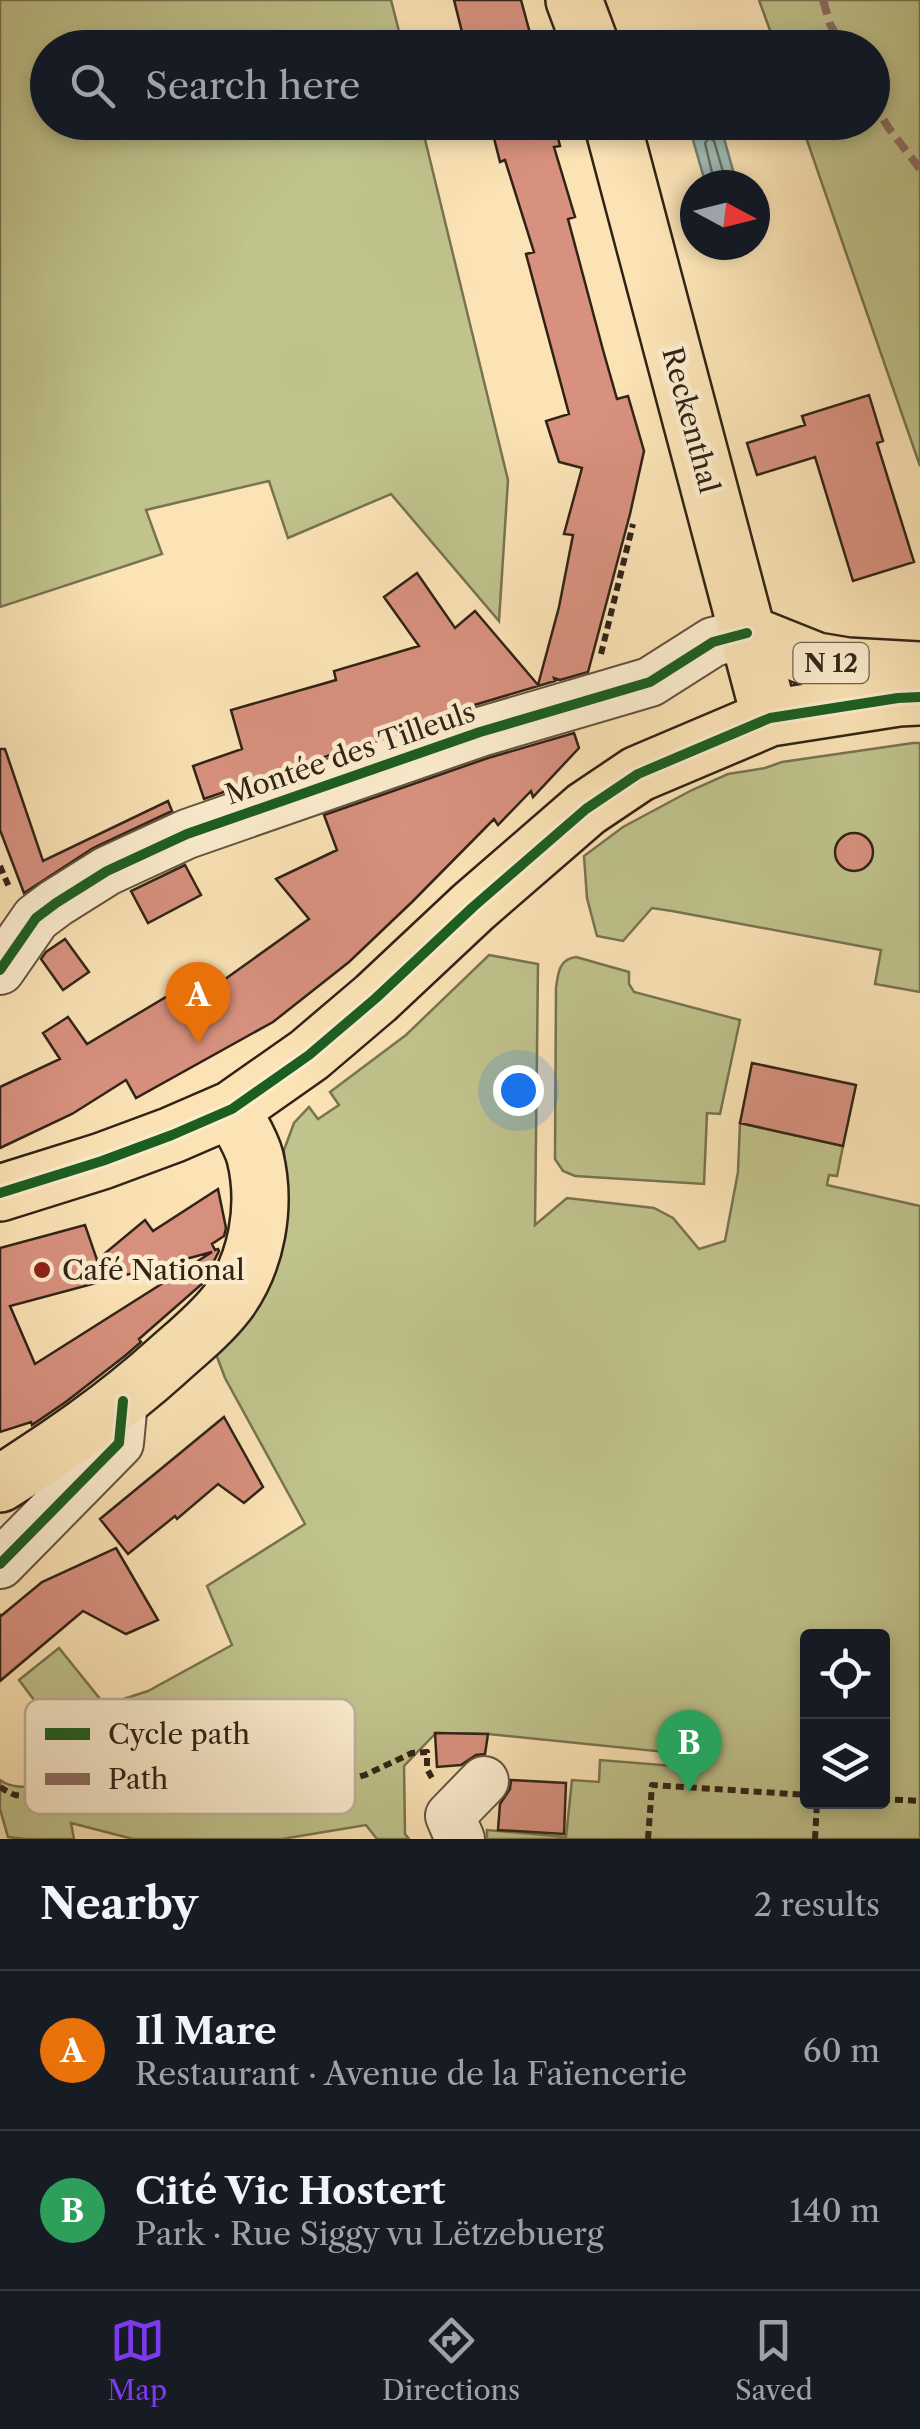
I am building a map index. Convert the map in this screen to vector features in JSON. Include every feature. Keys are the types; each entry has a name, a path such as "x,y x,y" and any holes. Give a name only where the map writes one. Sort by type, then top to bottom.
{"main road":[{"path":"574,0 585,30"},
{"name":"Reckenthal","path":"617,140 770,718"},
{"name":"N 12","path":"748,633 817,661 920,670"},
{"name":"N 12","path":"0,1193 102,1161 232,1109 308,1055 586,810 638,774 770,718 920,697"},
{"path":"0,1484 123,1400 228,1302 249,1263 260,1222 254,1154 232,1109"}],"street":[{"name":"Montée des Tilleuls","path":"0,970 36,918 56,903 106,871 187,834 480,732 650,682 713,642 748,633"},
{"path":"0,1564 118,1443 123,1400"},
{"path":"455,1827 484,1781"}],"path":[{"path":"590,698 633,524"},
{"path":"355,1778 412,1753 426,1752 428,1769"},
{"path":"648,1839 652,1785 800,1794"},
{"path":"0,1787 14,1795 25,1794"},
{"path":"890,1800 920,1802"},
{"path":"815,1839 817,1809"}],"green space":[{"path":"0,0 391,0 399,30 30,30 30,140 425,140 508,480 499,621 391,494 288,538 269,481 146,510 162,554 0,607"},
{"path":"759,0 920,0 920,466 807,140 890,140 890,30 770,30"},
{"path":"920,743 920,992 875,984 881,950 672,911 652,908 623,941 597,936 587,898 584,856 623,827 728,774"},
{"path":"489,955 538,964 535,1225 567,1198 654,1208 673,1218 699,1249 725,1241 738,1172 740,1123 843,1146 837,1176 829,1175 827,1185 920,1206 920,1839 487,1839 487,1830 566,1837 572,1780 599,1782 600,1760 674,1766 676,1753 488,1734 436,1733 404,1766 405,1834 409,1839 377,1839 366,1825 282,1839 133,1839 71,1823 74,1839 8,1837 0,1809 0,1780 25,1787 25,1814 355,1814 355,1699 123,1699 148,1691 232,1645 207,1586 305,1524 225,1378 216,1354 286,1191 284,1150 294,1123 309,1107 318,1119 339,1105 330,1092 406,1035"},
{"path":"576,957 629,972 634,992 740,1020 720,1114 707,1113 704,1184 575,1176 563,1171 555,1159 556,988 563,964"},
{"path":"59,1648 100,1699 33,1699 19,1680"}],"water":[{"path":"693,140 724,140 733,170 702,170"}],"building":[{"path":"454,0 521,0 529,30 462,30"},
{"path":"494,140 558,140 560,146 554,147 575,217 568,219 603,350 617,399 628,396 644,451 588,672 560,680 554,678 555,681 471,706 204,799 193,766 242,749 231,710 336,680 334,671 419,646 384,597 417,573 455,628 475,611 538,685 559,607 573,535 564,534 582,468 559,462 546,421 569,414 526,254 534,252 505,160 500,162"},
{"path":"869,395 883,441 877,443 914,562 853,581 815,457 757,475 747,443 805,425 802,416"},
{"path":"574,733 579,748 533,797 531,791 498,825 494,819 349,962 273,1022 136,1098 126,1080 72,1114 0,1148 0,1087 60,1059 43,1033 68,1017 87,1044 213,969 221,982 309,919 276,879 337,850 324,815 488,758"},
{"path":"0,749 5,749 43,861 168,801 172,811 93,848 24,893 0,830"},
{"path":"854,833 867,839 873,852 867,865 854,871 841,865 835,852 841,839"},
{"path":"185,865 201,895 148,923 131,891"},
{"path":"65,939 89,972 63,990 41,959"},
{"path":"752,1063 856,1085 843,1146 740,1123"},
{"path":"218,1189 226,1228 224,1236 212,1244 219,1251 203,1283 139,1339 141,1342 67,1401 32,1425 31,1422 0,1432 0,1248 85,1225 97,1260 145,1220 153,1231","holes":["212,1252 35,1364 10,1306"]},
{"path":"224,1417 263,1487 244,1503 218,1484 128,1554 100,1519"},
{"path":"116,1548 158,1620 126,1634 83,1611 0,1681 0,1614 42,1582"},
{"path":"435,1733 488,1734 485,1754 461,1765 437,1767"},
{"path":"511,1780 566,1783 564,1834 498,1830 500,1804"}],"marked path":[{"path":"823,0 833,30"},
{"path":"890,130 920,169"}],"cycle path":[{"path":"0,970 36,918 56,903 107,871 187,834 480,732 650,682 713,642 747,633"},
{"path":"0,1193 102,1161 232,1109 309,1055 586,809 638,774 770,718 920,697"},
{"path":"0,1564 119,1443 123,1401"}],"place":[{"name":"Il Mare","path":"198,1044"},
{"name":"Café National","path":"42,1270"},
{"name":"Cité Vic Hostert","path":"689,1792"}]}
